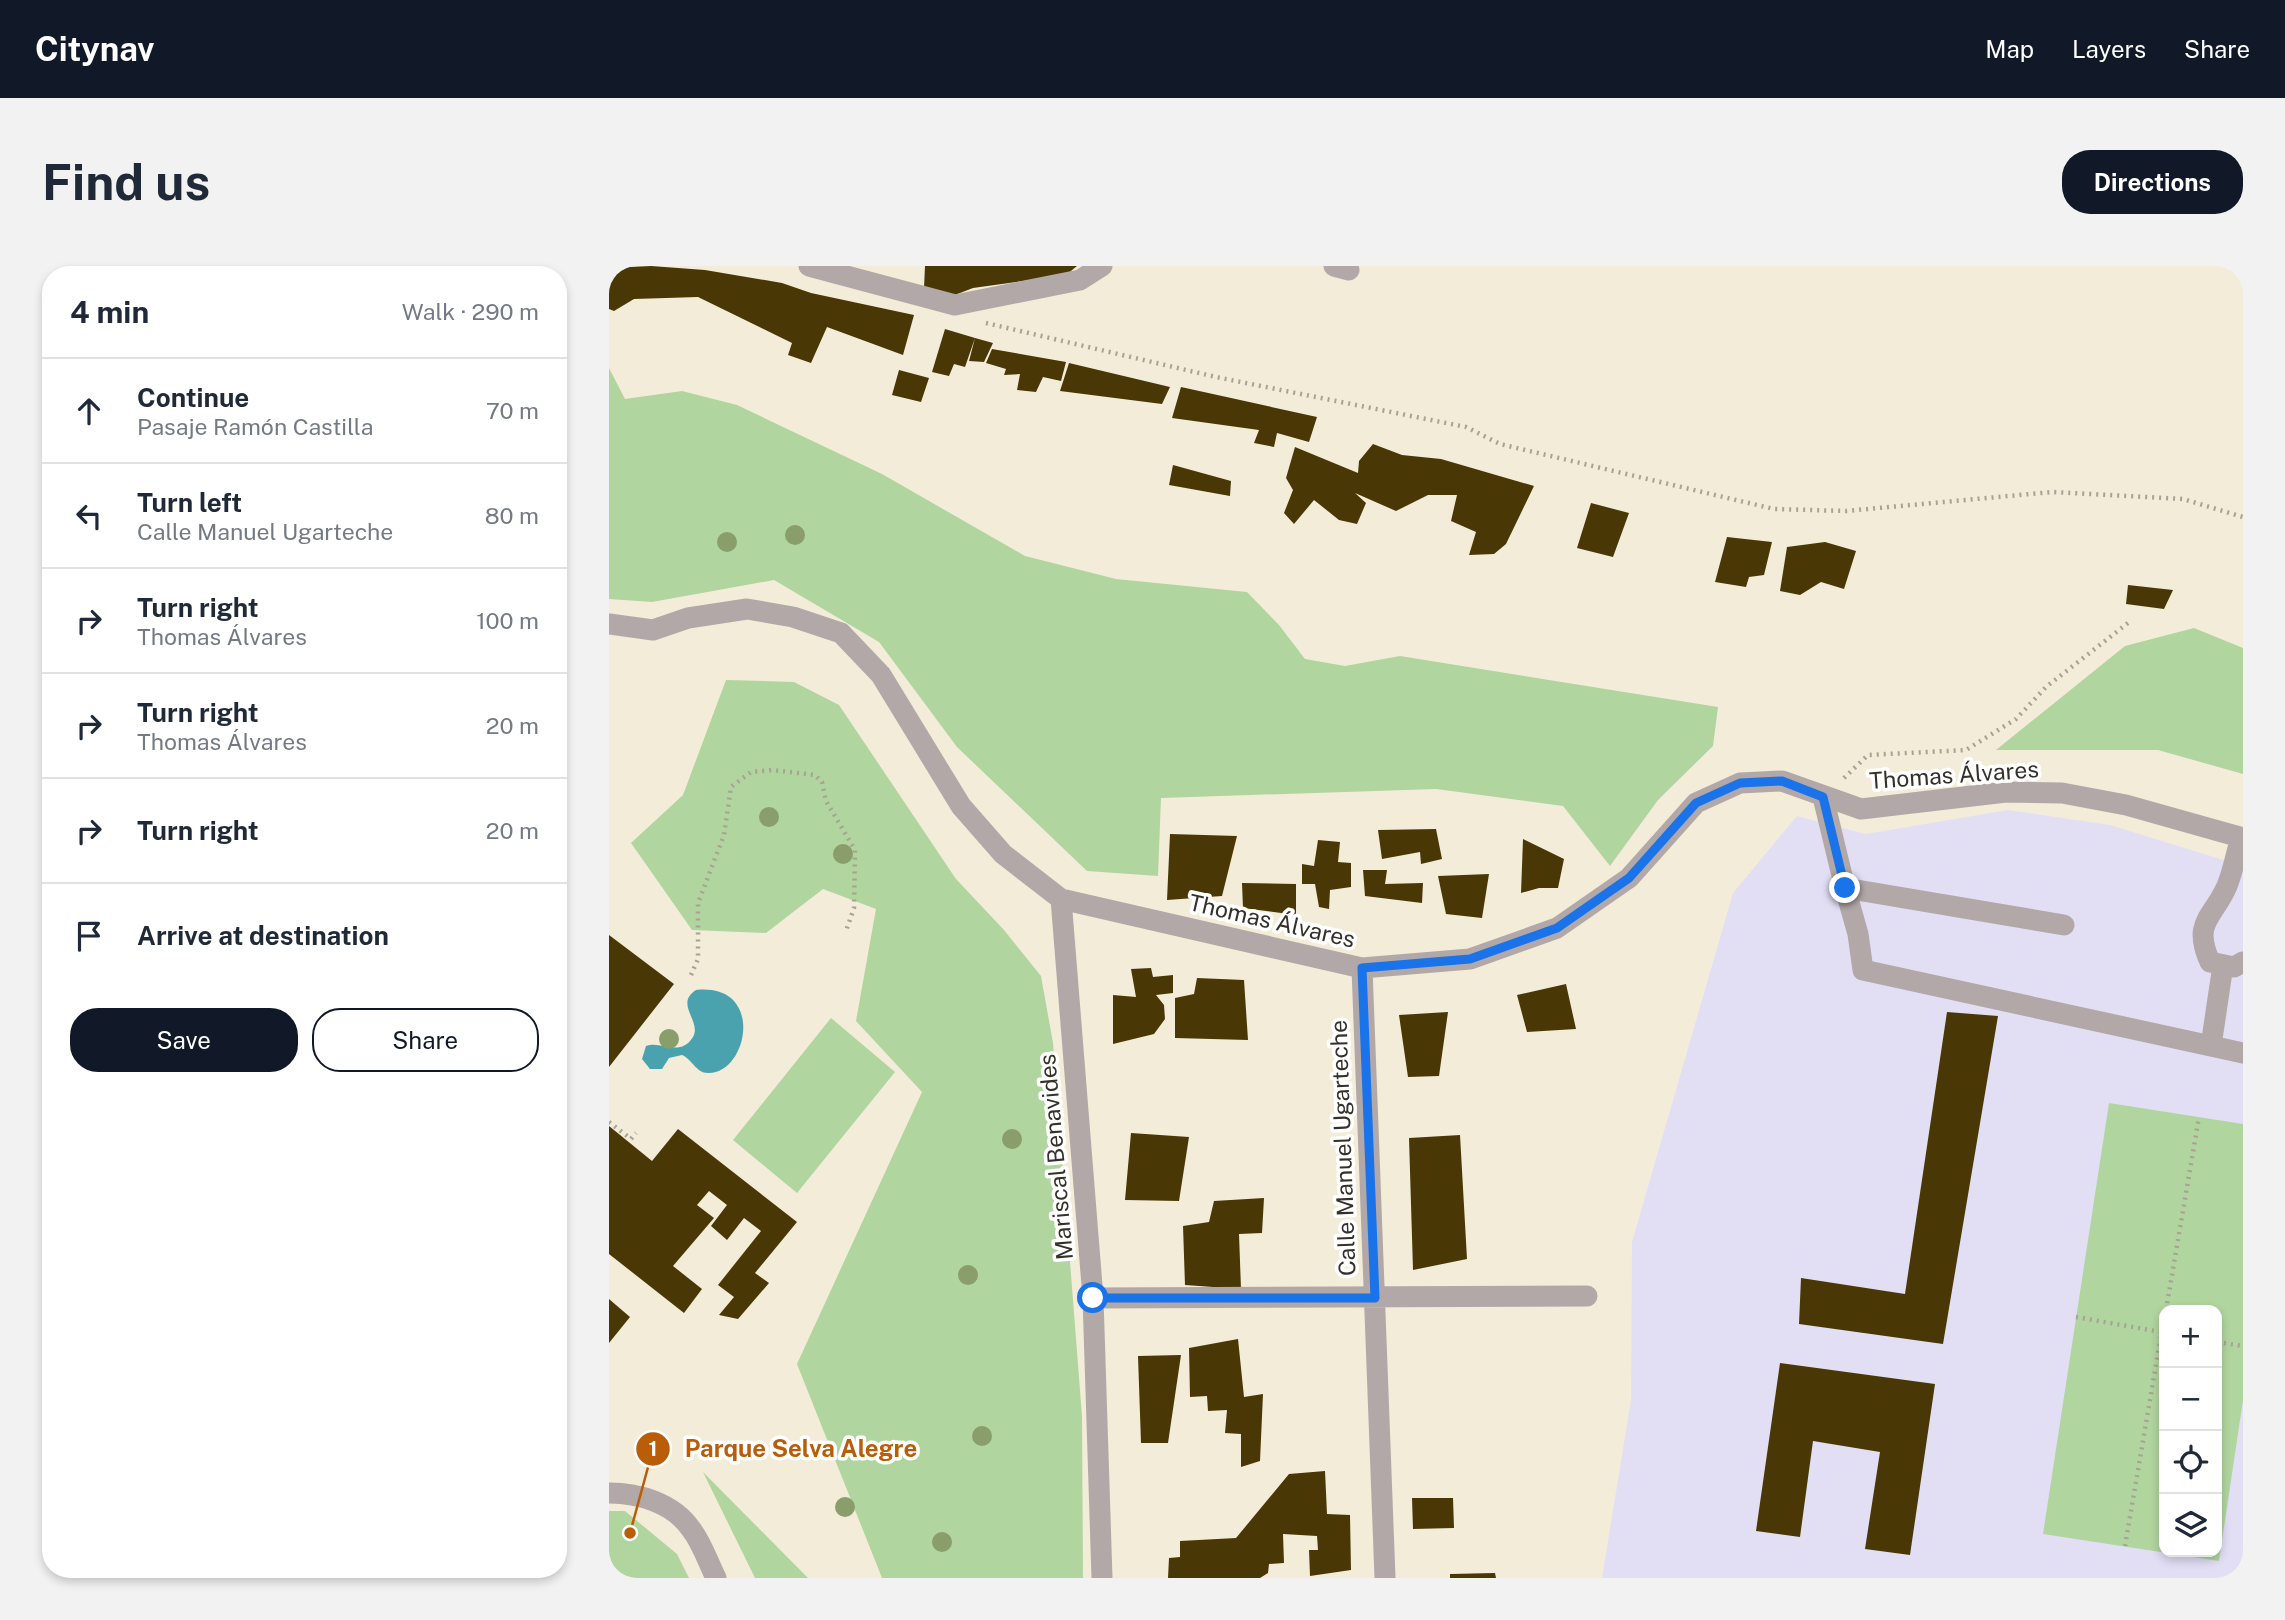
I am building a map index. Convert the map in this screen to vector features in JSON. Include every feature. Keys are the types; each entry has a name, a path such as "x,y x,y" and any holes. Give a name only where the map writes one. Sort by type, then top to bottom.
{"street":[{"path":"809,266 955,306 1080,280 1102,266"},
{"name":"Thomas Álvares","path":"609,624 653,630 688,618 747,609 793,617 841,633 881,675 961,806 1003,854 1061,899 1362,968 1470,959 1557,928 1629,878 1696,803 1740,783 1782,781 1861,809 2006,792 2061,793 2126,805 2242,838"},
{"path":"1823,797 1858,934 1863,970 2243,1053"},
{"path":"2211,1046 2233,964 2210,962 2202,943 2208,914 2226,888 2242,838"},
{"path":"1845,888 2064,925"},
{"name":"Mariscal Benavides","path":"1061,899 1093,1298 1102,1578"},
{"name":"Calle Manuel Ugarteche","path":"1362,968 1385,1578"},
{"path":"1093,1298 1587,1296"},
{"path":"609,1493 637,1495 658,1502 691,1528 716,1578"}],"path":[{"path":"955,306 991,326 1343,404 1466,427 1500,444 1774,509 1846,511 2052,492 2183,499 2243,517"},
{"path":"1823,797 1868,755 1966,750 2016,719 2046,687 2128,623"},
{"path":"691,975 698,960 698,903 724,835 731,787 751,772 785,770 815,775 822,782 826,801 855,850 854,908 846,930"},
{"path":"2167,1305 2199,1117"},
{"path":"609,1122 631,1139 636,1133"},
{"path":"2076,1317 2159,1331"},
{"path":"2222,1343 2243,1346"},
{"path":"2125,1546 2159,1355"}],"shaded area":[{"path":"2008,810 2110,825 2243,866 2243,1578 1602,1578 1631,1400 1632,1242 1733,893 1797,816 1866,834"}],"green space":[{"path":"609,368 625,399 682,391 737,405 882,474 1025,556 1116,579 1247,592 1279,625 1305,659 1345,666 1400,656 1718,707 1713,746 1658,800 1610,866 1563,806 1436,789 1161,798 1158,876 1087,871 957,747 879,642 774,580 652,602 609,599"},
{"path":"2194,628 2243,648 2243,774 2158,750 1996,750 2125,646"},
{"path":"726,680 794,682 839,705 956,879 1004,930 1041,976 1053,1043 1082,1416 1083,1578 882,1578 797,1364 922,1092 856,1021 876,909 823,889 766,933 692,930 631,843 683,795"},
{"path":"831,1018 895,1072 797,1193 733,1140"},
{"path":"2109,1103 2243,1124 2243,1400 2222,1541 2222,1305 2159,1305 2159,1552 2043,1534"},
{"path":"703,1472 808,1578 755,1578"},
{"path":"609,1511 625,1511 677,1554 689,1578 609,1578"},
{"path":"2193,1557 2220,1557 2219,1561"}],"water":[{"path":"696,990 718,992 733,1000 741,1013 743,1029 740,1045 733,1059 722,1069 708,1073 700,1071 682,1055 669,1058 662,1069 650,1069 642,1059 646,1046 682,1046 693,1037 695,1031 688,1001"}],"building":[{"path":"651,266 705,270 782,283 811,293 914,315 903,355 827,327 811,363 788,355 792,343 698,297 634,299 614,311 609,309 609,268"},
{"path":"925,266 1077,266 1066,275 973,288 947,298 924,288"},
{"path":"945,329 975,338 965,367 954,364 949,376 932,372"},
{"path":"975,338 993,343 984,362 969,361"},
{"path":"992,349 1066,362 1061,381 1043,377 1036,392 1017,390 1020,374 1004,375 1006,369 986,363"},
{"path":"1069,363 1170,387 1162,404 1060,391"},
{"path":"899,370 929,378 921,402 892,395"},
{"path":"1181,387 1317,417 1309,442 1277,433 1274,447 1254,443 1259,430 1172,418"},
{"path":"1373,444 1402,455 1441,459 1534,486 1506,544 1494,554 1469,555 1476,532 1451,521 1457,495 1428,495 1396,511 1355,493 1366,503 1357,524 1339,520 1314,500 1294,524 1284,513 1293,490 1286,478 1295,447 1358,473 1359,461"},
{"path":"1173,465 1231,481 1230,496 1169,485"},
{"path":"1591,503 1629,513 1613,557 1577,548"},
{"path":"1727,537 1772,542 1764,575 1749,577 1746,587 1715,582"},
{"path":"1825,542 1856,551 1844,589 1821,582 1800,595 1780,591 1787,547"},
{"path":"2128,585 2173,590 2164,609 2126,604"},
{"path":"1436,829 1442,859 1421,864 1420,852 1382,859 1378,830"},
{"path":"1170,834 1237,836 1222,896 1167,900"},
{"path":"1523,839 1564,859 1558,888 1539,888 1521,893"},
{"path":"1318,840 1340,842 1338,862 1351,863 1351,887 1330,890 1329,909 1319,907 1315,884 1302,884 1302,864 1314,866"},
{"path":"1363,870 1387,870 1385,884 1423,883 1422,903 1365,896"},
{"path":"1489,874 1482,918 1446,914 1438,876"},
{"path":"1242,883 1296,884 1296,915 1243,908"},
{"path":"609,935 674,984 609,1067"},
{"path":"1151,968 1153,977 1173,975 1173,993 1156,995 1164,1005 1165,1019 1154,1034 1113,1044 1113,995 1136,997 1131,969"},
{"path":"1197,978 1244,980 1248,1040 1175,1038 1175,998 1194,994"},
{"path":"1566,984 1576,1029 1527,1032 1517,995"},
{"path":"1448,1012 1439,1076 1408,1077 1399,1015"},
{"path":"1947,1012 1998,1016 1943,1344 1799,1324 1801,1278 1905,1294"},
{"path":"609,1126 652,1161 678,1129 797,1222 755,1273 769,1283 738,1319 719,1315 734,1297 718,1285 761,1231 744,1218 727,1240 711,1226 727,1205 709,1191 697,1205 714,1218 673,1266 702,1289 684,1313 609,1254"},
{"path":"1131,1133 1189,1137 1179,1201 1125,1200"},
{"path":"1460,1135 1467,1259 1413,1270 1409,1138"},
{"path":"1264,1198 1262,1233 1239,1234 1241,1289 1185,1285 1183,1226 1209,1222 1214,1201"},
{"path":"609,1299 630,1317 609,1343"},
{"path":"1238,1339 1244,1397 1263,1394 1260,1461 1241,1467 1241,1434 1225,1433 1227,1410 1208,1411 1207,1396 1190,1397 1189,1348"},
{"path":"1181,1355 1168,1443 1141,1443 1138,1356"},
{"path":"1780,1363 1935,1384 1910,1555 1865,1549 1880,1452 1813,1441 1800,1537 1756,1531"},
{"path":"1325,1471 1327,1514 1350,1515 1351,1570 1310,1576 1309,1550 1318,1550 1317,1536 1283,1534 1284,1563 1269,1564 1268,1573 1260,1578 1168,1578 1169,1558 1180,1557 1180,1541 1236,1538 1289,1474"},
{"path":"1412,1498 1453,1498 1454,1528 1413,1529"},
{"path":"1495,1573 1496,1578 1450,1578 1450,1574"}],"place":[{"name":"Parque Selva Alegre","path":"630,1533"}],"route":[{"path":"1093,1298 1375,1298 1362,968 1470,959 1557,928 1629,878 1696,803 1740,783 1782,781 1823,797 1845,888"}]}
